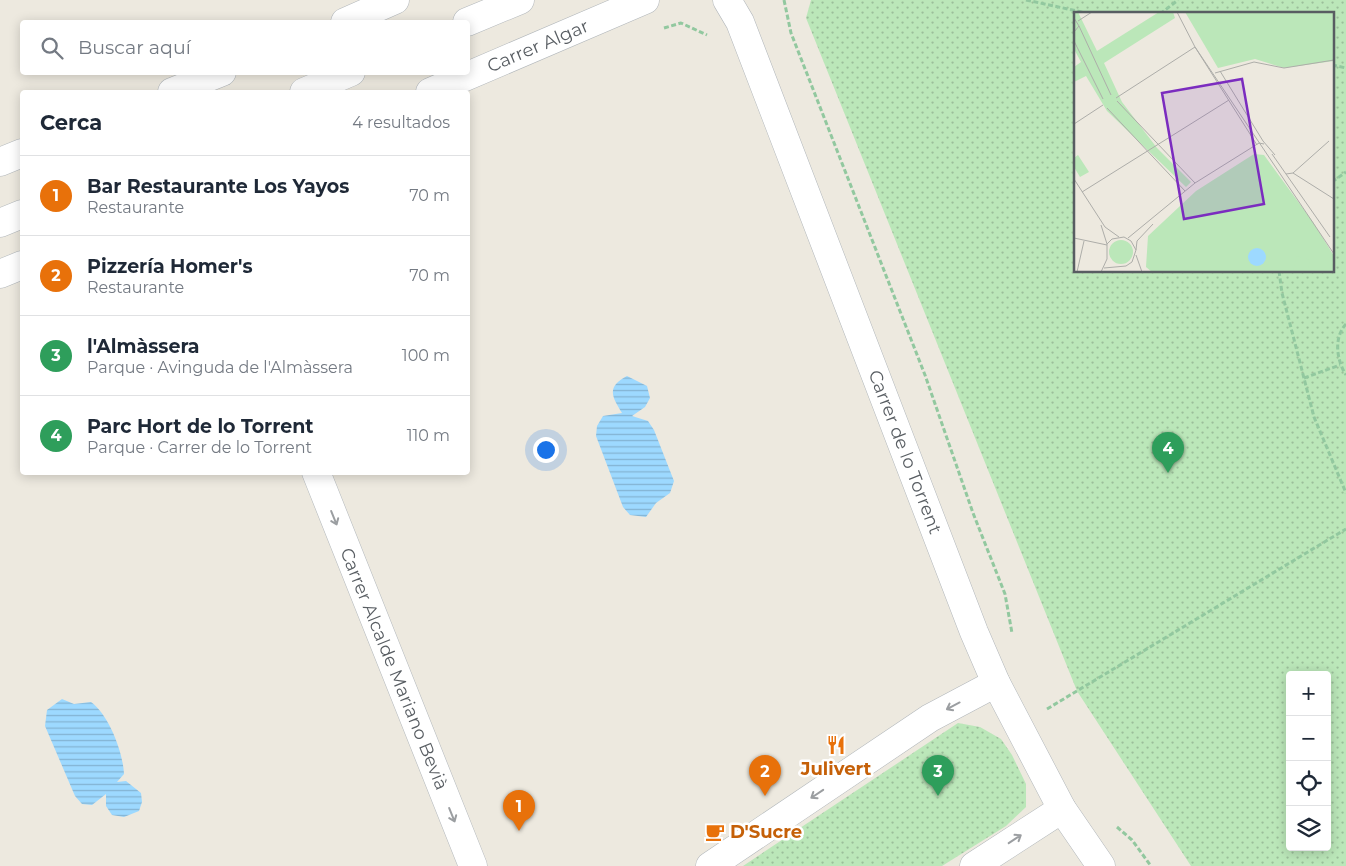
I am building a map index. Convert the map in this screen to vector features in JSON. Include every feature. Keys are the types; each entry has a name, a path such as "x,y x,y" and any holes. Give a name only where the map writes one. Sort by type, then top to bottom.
{"street":[{"path":"349,20 395,0"},
{"path":"470,21 520,0"},
{"name":"Carrer Algar","path":"470,75 645,0"},
{"name":"Carrer de lo Torrent","path":"738,6 971,623 996,682 1062,808 1101,866"},
{"path":"177,90 214,75"},
{"path":"309,90 344,75"},
{"name":"Carrer Algar","path":"435,90 470,75"},
{"path":"0,162 20,154"},
{"path":"0,223 20,215"},
{"path":"0,274 20,266"},
{"name":"Carrer Alcalde Mariano Bevià","path":"317,475 473,866"},
{"path":"710,866 930,718 996,682"},
{"path":"974,866 1062,808"}],"path":[{"path":"784,0 791,33 925,375 973,514 1005,594 1013,636"},
{"path":"1026,0 1082,12"},
{"path":"1163,12 1178,0"},
{"path":"657,30 681,24 706,33 709,40"},
{"path":"1334,181 1346,172"},
{"path":"1279,272 1282,293 1314,417 1346,494"},
{"path":"1346,324 1342,328 1337,348 1340,365 1346,375"},
{"path":"1304,378 1340,365"},
{"path":"1042,712 1346,529"},
{"path":"1111,822 1132,840 1151,866"}],"green space":[{"path":"811,0 1346,0 1346,866 1191,866 1077,691 806,18"},
{"path":"958,723 980,727 1001,739 1012,755 1026,784 1026,807 1006,826 942,866 743,866"}],"water":[{"path":"627,376 647,386 650,398 645,407 632,416 648,421 654,430 674,481 670,493 656,503 646,517 630,515 623,507 596,436 597,426 603,416 622,413 613,393 616,384"},
{"path":"62,699 74,704 91,702 104,716 118,745 123,765 124,774 117,782 126,781 141,793 142,802 139,811 124,817 112,815 106,806 106,794 92,805 82,804 75,796 45,726 47,710"}],"place":[{"name":"Parc Hort de lo Torrent","path":"1168,473"},
{"name":"Julivert","path":"836,745"},
{"name":"Pizzería Homer's","path":"765,796"},
{"name":"l'Almàssera","path":"938,796"},
{"name":"Bar Restaurante Los Yayos","path":"519,831"},
{"name":"D'Sucre","path":"715,832"}]}
